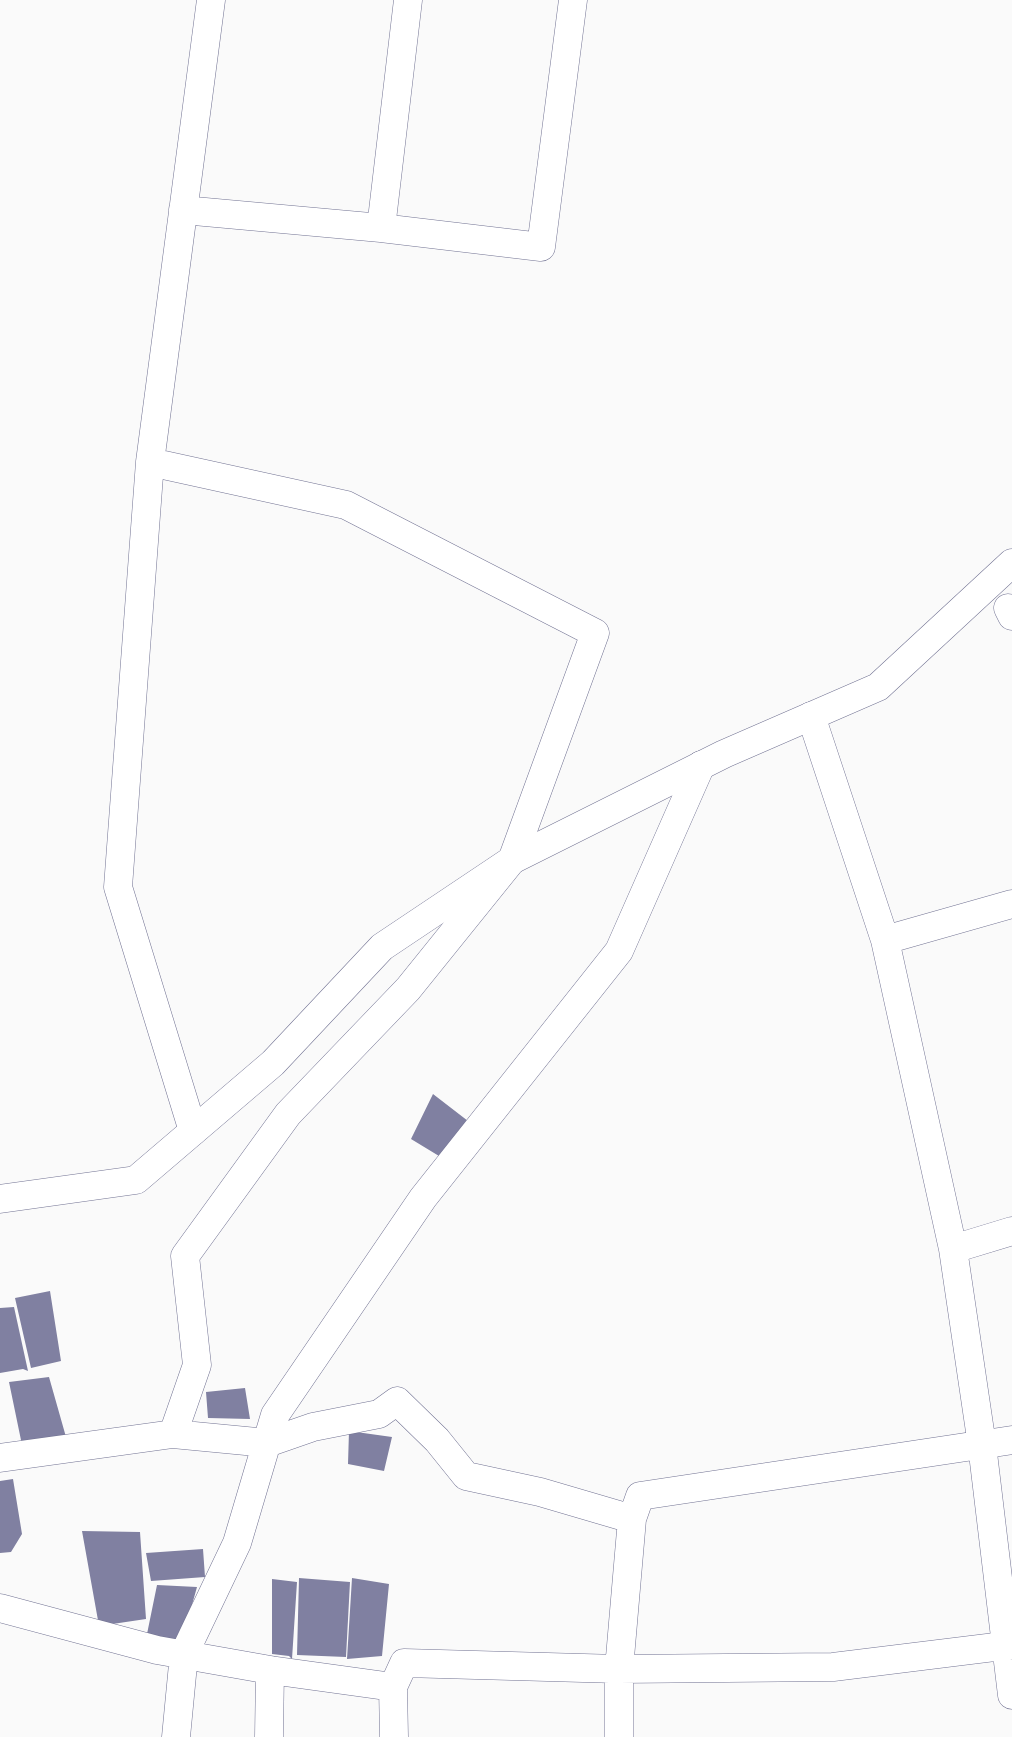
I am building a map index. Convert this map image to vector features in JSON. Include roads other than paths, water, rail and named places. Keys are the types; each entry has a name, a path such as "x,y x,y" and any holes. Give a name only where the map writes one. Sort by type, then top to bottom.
{"street":[{"path":"193,1131 118,887 150,462 210,0"},
{"path":"381,228 408,0"},
{"path":"183,210 381,228 541,248 573,0"},
{"path":"150,462 346,505 595,633 512,860 408,989 288,1114 185,1256 197,1365 173,1434"},
{"path":"0,1199 136,1180 273,1063 382,948 512,860 702,765 878,687 1012,563"},
{"path":"811,716 885,940 953,1248 1009,1645 1012,1695"},
{"path":"176,1737 184,1654 237,1543 275,1415 423,1198 619,951 702,765"},
{"path":"885,940 1012,904"},
{"path":"953,1248 1012,1231"},
{"path":"0,1458 173,1434 267,1443 313,1427 379,1414 397,1402 437,1440 466,1476 540,1492 632,1519"},
{"path":"619,1737 620,1669 632,1519 640,1496 1012,1440"},
{"path":"0,1608 157,1650 270,1670 393,1687"},
{"path":"394,1737 393,1687 404,1664 620,1669 833,1667 1009,1645"},
{"path":"269,1737 270,1670"}]}
